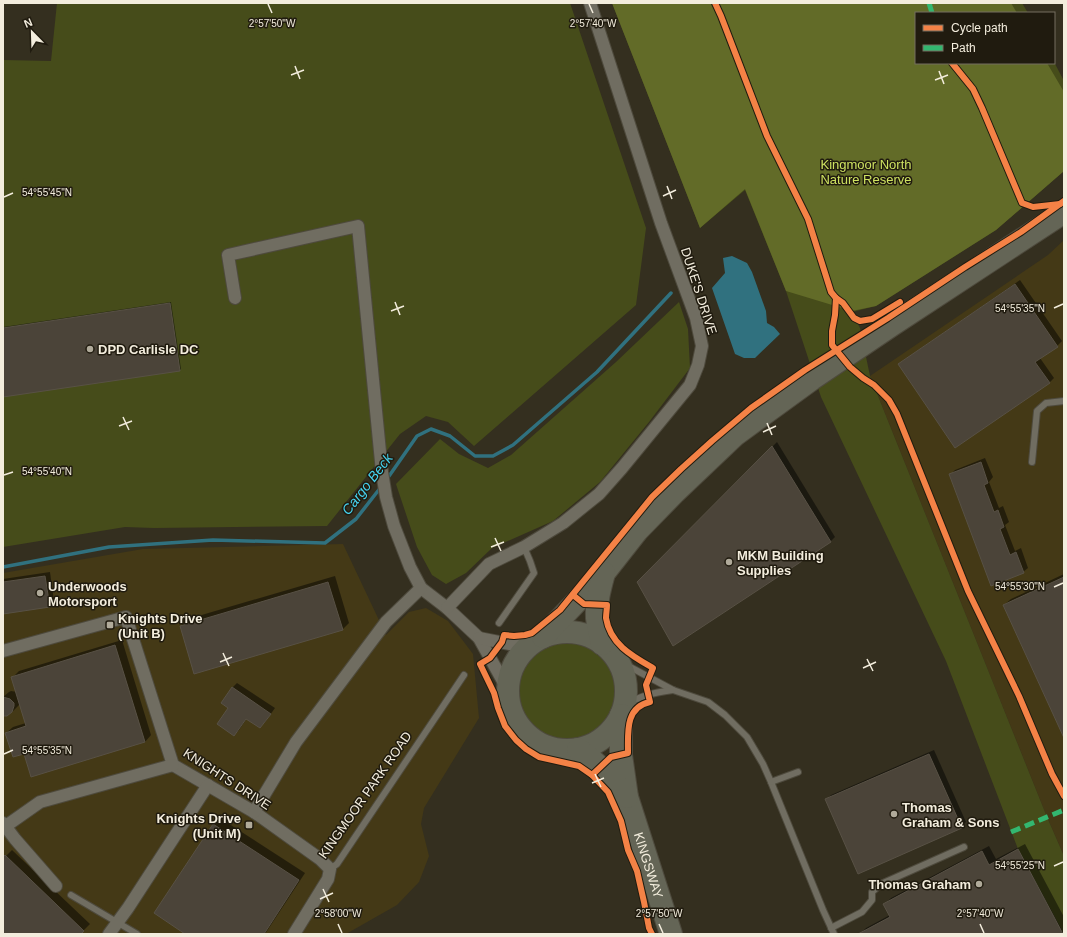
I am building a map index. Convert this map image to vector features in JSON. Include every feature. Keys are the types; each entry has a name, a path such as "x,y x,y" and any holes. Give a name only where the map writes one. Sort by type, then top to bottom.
{"highway":[{"path":"537,641 558,633 573,632 588,636 602,644 614,655 624,677 626,691 622,710 614,727 604,737 592,744 578,749 560,750 544,745 529,736 517,723 510,707 508,690 511,672 519,657 537,641 604,573 637,531 675,492 735,435 892,325 1064,212"},
{"path":"602,644 597,618 597,608 598,596 604,573"},
{"name":"KINGSWAY","path":"622,710 621,754 627,797 671,934"},
{"name":"KINGSWAY","path":"578,749 592,759 608,774 627,797"}],"street":[{"name":"DUKE'S DRIVE","path":"447,608 489,564 524,547 563,524 599,494 690,385 698,365 702,346 696,318 661,223 590,3"},
{"path":"235,298 228,254 358,226 382,472 386,497 394,526 410,567 421,588 447,608 479,638 508,690"},
{"path":"254,812 296,742 386,622 421,588"},
{"name":"KNIGHTS DRIVE","path":"3,651 126,617 173,764 254,812 320,858 330,869"},
{"path":"479,638 514,645 537,641"},
{"path":"56,886 4,826 40,802 173,764"},
{"path":"110,934 208,785"},
{"name":"KINGMOOR PARK ROAD","path":"294,934 328,879 330,869"}],"lane":[{"path":"1032,462 1037,411 1046,403 1064,401"},
{"path":"499,623 534,573 524,547"},
{"path":"617,660 673,690 708,702 725,715 747,737 763,764 771,782 834,934"},
{"name":"KINGMOOR PARK ROAD","path":"330,869 337,864 464,675"},
{"path":"622,710 636,699 648,694 673,690"},
{"path":"771,782 798,772"},
{"path":"831,928 862,912 872,900 872,892 881,884 964,848"},
{"path":"71,895 137,934"}],"shaded area":[{"path":"1064,240 1064,856 870,376 1048,255"},
{"path":"343,544 386,635 409,612 426,608 448,621 473,654 479,718 424,808 421,824 429,856 419,882 397,905 346,934 3,934 3,573 143,549"}],"green space":[{"path":"57,3 570,3 646,228 636,305 474,446 448,422 426,416 400,434 327,526 125,527 3,547 3,60 51,61"},
{"name":"Kingmoor North Nature Reserve","path":"612,3 1022,3 1027,12 915,12 915,64 1055,64 1064,81 1064,171 996,230 876,306 852,312 860,328 870,376 1064,856 1064,934 1018,849 946,661 821,397 786,291 745,190 700,228"},
{"name":"Kingmoor North Nature Reserve","path":"612,3 1011,3 1016,12 915,12 915,64 1048,64 1064,92 1064,171 996,230 876,306 852,311 786,291 745,189 700,228"},
{"path":"679,302 688,329 690,368 649,422 600,482 553,521 492,548 466,573 446,584 432,575 417,547 396,484 440,439 459,454 488,468 511,455 616,362"},
{"path":"567,641 577,642 595,649 609,663 616,681 616,701 609,719 595,733 577,740 567,741 557,740 539,733 525,719 518,701 517,691 518,681 525,663 539,649 557,642"}],"water":[{"path":"732,256 747,263 752,272 766,311 767,323 774,327 780,334 755,358 744,358 735,354 712,288 725,273 723,258"}],"building":[{"path":"1015,284 1058,347 1035,362 1050,383 955,448 898,364"},
{"name":"DPD Carlisle DC","path":"170,303 180,371 3,397 3,328"},
{"name":"MKM Building Supplies","path":"772,446 831,542 673,646 637,582"},
{"path":"981,462 988,483 984,485 994,512 998,510 1004,527 1000,529 1010,555 1016,552 1024,573 991,586 949,474"},
{"path":"45,576 50,607 3,614 3,582"},
{"path":"1064,577 1064,738 1003,605"},
{"path":"328,582 343,630 194,674 180,626"},
{"path":"115,645 145,742 31,777 24,754 13,757 5,733 26,726 11,677"},
{"path":"232,687 271,714 260,728 246,719 234,736 217,724 228,708 221,703"},
{"path":"3,697 10,699 14,703 12,712 7,716 3,716"},
{"name":"Thomas Graham & Sons","path":"929,754 962,828 858,874 825,799"},
{"path":"213,824 299,880 264,934 185,934 154,913"},
{"name":"Thomas Graham","path":"1018,849 1063,934 858,934 890,917 883,904 982,851 989,865"},
{"path":"5,855 84,931 81,934 3,934 3,857"}],"waterway":[{"name":"Cargo Beck","path":"387,479 417,436 431,429 450,436 475,456 493,456 513,445 597,372 671,293"},
{"name":"Cargo Beck","path":"3,567 109,547 213,540 325,543 356,519 381,487"}],"marked path":[{"path":"929,3 932,12"},
{"path":"1011,832 1064,810"}],"cycle path":[{"path":"715,3 767,136 808,219 831,292 836,298 832,345 850,367 874,385 889,400 897,414 968,591 1019,696 1052,774 1064,796"},
{"path":"953,64 973,89 1022,203 1033,207 1060,204"},
{"path":"652,934 649,928 637,871 628,850 621,821 608,792 592,775 579,766 539,757 526,749 516,740 505,726 494,693 480,664 490,658 502,642 504,635 514,636 532,633 560,610 652,497 712,441 751,408 805,370 1021,232 1064,201"},
{"path":"836,298 843,303 854,318 860,321 872,319 900,302"},
{"path":"573,595 584,604 607,605 606,618 608,627 617,642 630,654 653,668 646,685 650,702 636,709 632,715 628,729 628,753 611,757 592,775"}],"place":[{"name":"DPD Carlisle DC","path":"90,349"},
{"name":"MKM Building Supplies","path":"729,562"},
{"name":"Underwoods Motorsport","path":"40,593"},
{"name":"Knights Drive (Unit B)","path":"110,625"},
{"name":"Thomas Graham & Sons","path":"894,814"},
{"name":"Knights Drive (Unit M)","path":"249,825"},
{"name":"Thomas Graham","path":"979,884"}]}
